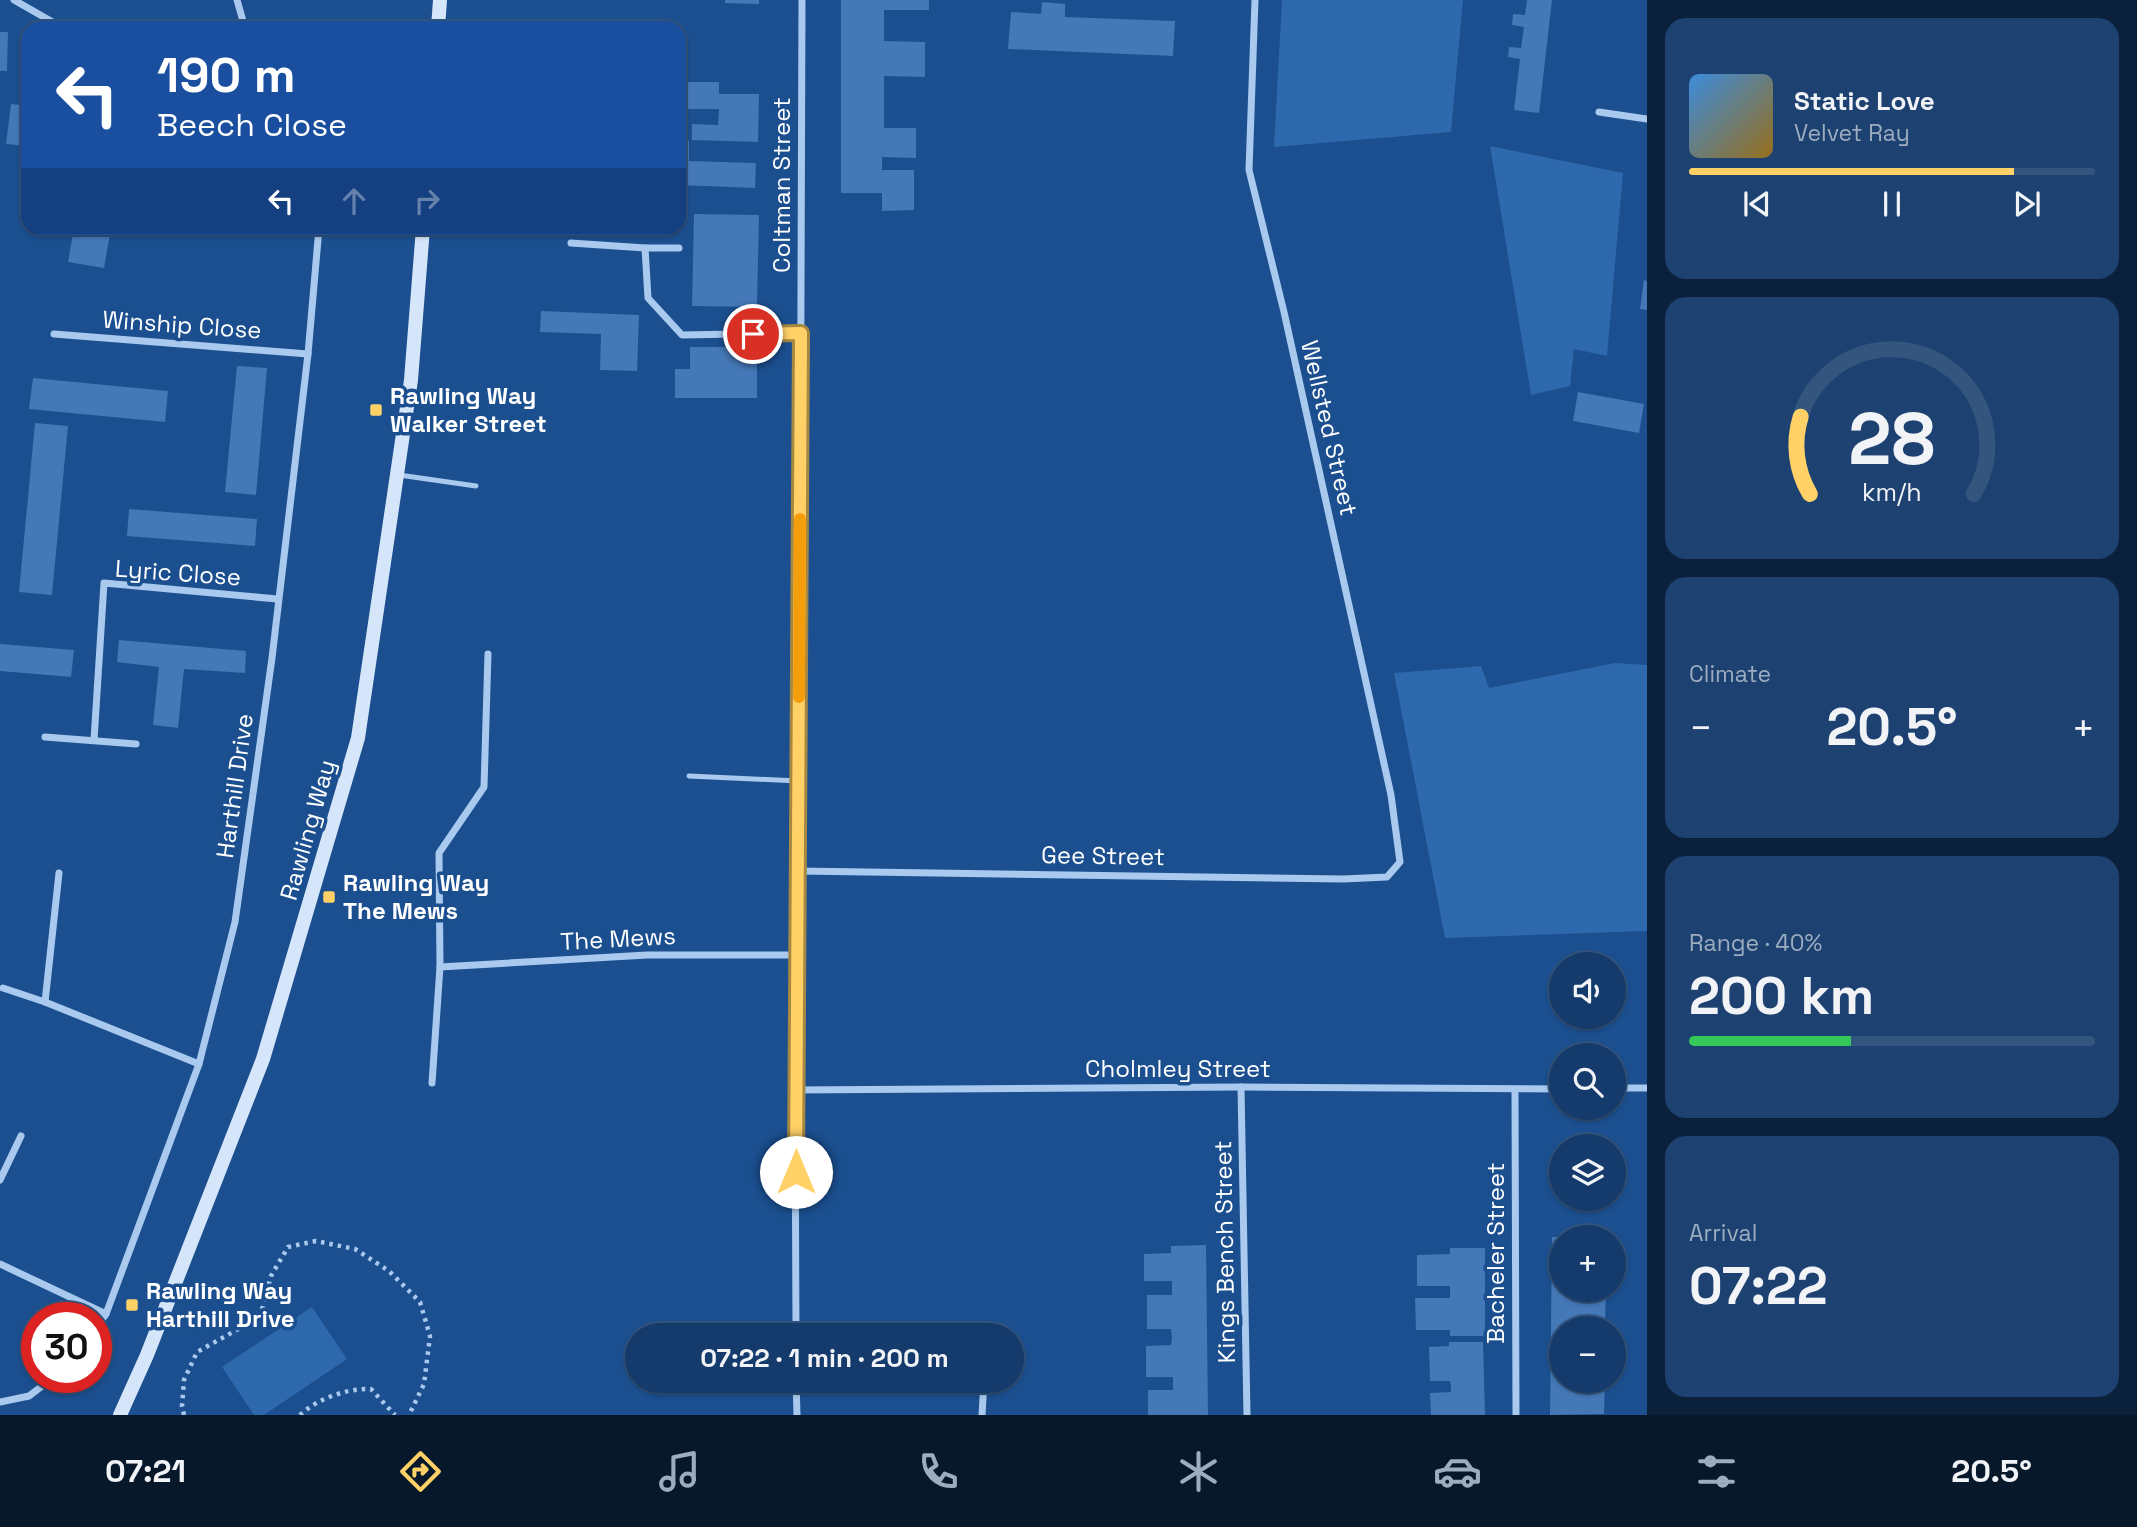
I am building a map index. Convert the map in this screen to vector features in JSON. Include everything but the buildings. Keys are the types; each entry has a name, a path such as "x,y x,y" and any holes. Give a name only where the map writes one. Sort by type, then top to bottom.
{"street":[{"path":"14,0 51,21"},
{"path":"237,0 243,21"},
{"path":"438,21 440,0"},
{"name":"Coltman Street","path":"796,1323 802,0"},
{"name":"Wellsted Street","path":"1255,0 1250,170 1391,795 1401,862"},
{"path":"1599,112 1647,119"},
{"name":"Harthill Drive","path":"110,1302 199,1065 235,922 272,658 308,354 318,235"},
{"name":"Rawling Way","path":"120,1415 147,1355 263,1059 358,738 411,380 422,235"},
{"path":"571,243 680,248"},
{"path":"645,248 648,299 682,335 801,333"},
{"name":"Winship Close","path":"54,334 308,354"},
{"name":"Lyric Close","path":"94,740 104,583 277,599"},
{"path":"432,1083 440,967 439,853 484,787 488,654"},
{"path":"45,737 136,744"},
{"name":"Gee Street","path":"799,871 1343,879 1387,877 1401,862"},
{"path":"45,1002 59,873"},
{"name":"The Mews","path":"440,967 647,955 797,955"},
{"path":"3,988 45,1002 199,1065"},
{"name":"Cholmley Street","path":"795,1090 1241,1087 1549,1089"},
{"name":"Kings Bench Street","path":"1241,1087 1247,1415"},
{"path":"1626,1088 1647,1088"},
{"name":"Bacheler Street","path":"1515,1090 1516,1415"},
{"path":"0,1180 21,1136"},
{"path":"0,1264 81,1302"},
{"path":"0,1402 33,1393"},
{"path":"796,1393 797,1415"},
{"path":"982,1415 983,1393"}],"lane":[{"path":"397,475 476,486"},
{"path":"689,776 798,780"}],"path":[{"path":"184,1415 184,1380 197,1352 251,1322 263,1307 271,1276 288,1247 316,1241 355,1249 389,1271 420,1302 430,1336 424,1384 409,1415"},
{"path":"300,1415 337,1394 355,1388 371,1389 395,1415"}],"shaded area":[{"path":"1282,0 1463,0 1451,132 1274,147"},
{"path":"1490,146 1623,173 1607,356 1574,349 1570,386 1531,395"},
{"path":"1615,663 1647,665 1647,931 1445,938 1394,673 1481,666 1489,688"},
{"path":"312,1307 347,1359 264,1415 254,1415 222,1367"}],"slow traffic":[{"path":"799,697 800,519"}],"place":[{"name":"Rawling Way Walker Street","path":"376,410"},
{"name":"Rawling Way The Mews","path":"329,897"},
{"name":"Rawling Way Harthill Drive","path":"132,1305"}],"route":[{"path":"753,334 801,333 796,1172"}]}
